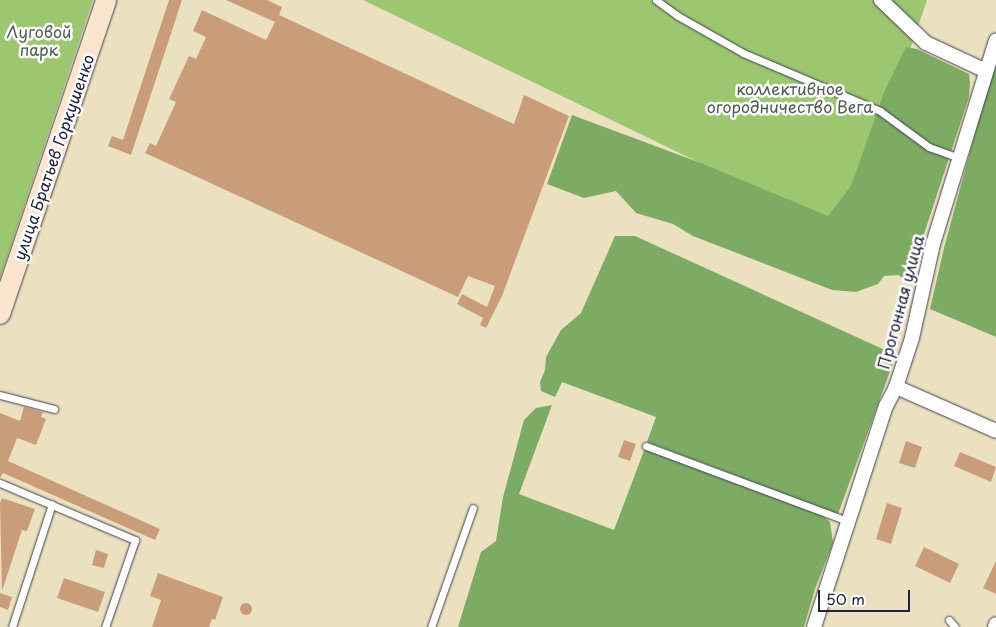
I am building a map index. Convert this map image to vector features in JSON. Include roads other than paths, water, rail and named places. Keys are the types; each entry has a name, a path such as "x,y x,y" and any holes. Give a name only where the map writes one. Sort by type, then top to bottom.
{"street":[{"name":"улица Братьев Горкушенко","path":"0,314 106,0"},
{"path":"881,0 926,43 986,71"},
{"name":"Прогонная улица","path":"814,627 886,406 896,387 912,338 933,244 996,41"},
{"path":"896,387 996,431"}],"lane":[{"path":"656,0 678,16 743,53 880,111 928,147 960,158"},
{"path":"0,395 54,409"},
{"path":"646,446 848,521"},
{"path":"0,483 135,540 105,627"},
{"path":"12,627 52,504"},
{"path":"431,627 473,508"},
{"path":"949,620 955,627"}],"park label":[{"name":"Луговой парк","path":"39,40"},
{"name":"коллективное огородничество Вега","path":"790,97"}]}
